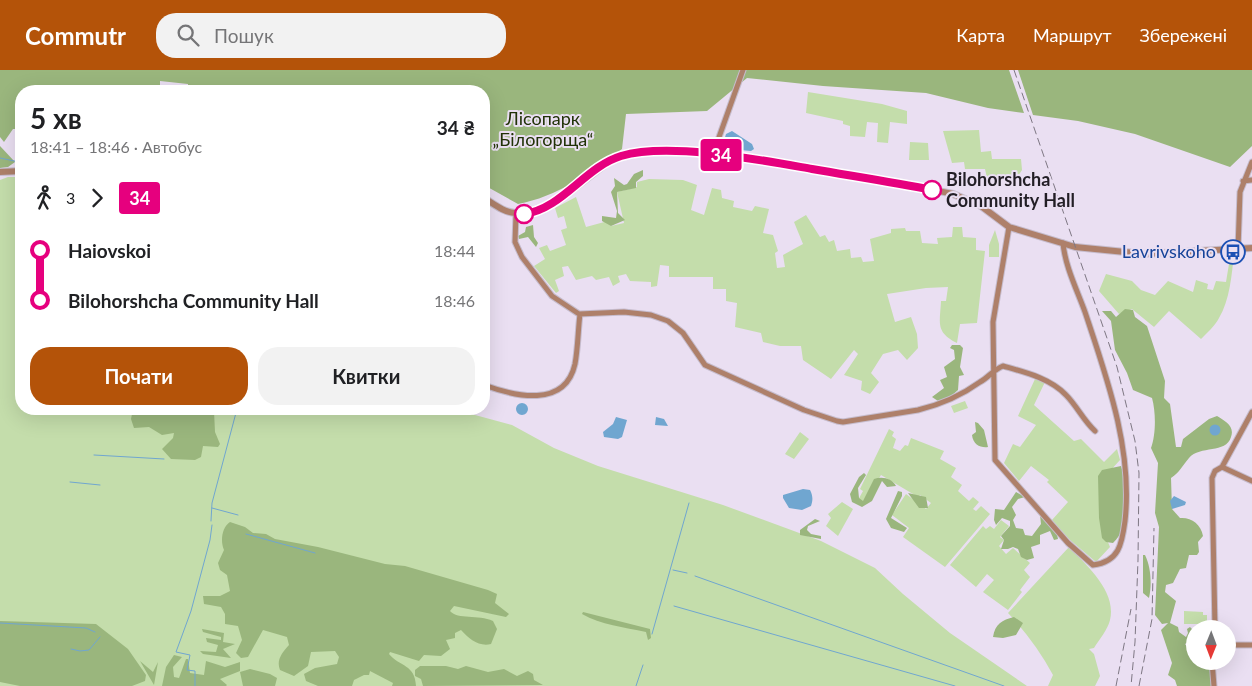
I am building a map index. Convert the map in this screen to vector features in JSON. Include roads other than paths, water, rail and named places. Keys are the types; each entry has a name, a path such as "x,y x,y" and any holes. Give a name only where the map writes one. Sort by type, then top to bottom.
{"street":[{"path":"713,154 743,70"},
{"path":"490,202 503,210 516,214 532,213 549,205 612,160 622,156 646,152 713,154 953,194 981,206 1009,227 1063,243 1096,250 1145,254 1252,248"},
{"path":"1238,249 1239,206 1243,181 1252,162"},
{"path":"0,172 15,171"},
{"path":"1243,181 1252,180"},
{"path":"516,214 515,242 522,257 552,296 580,314 624,312 651,315 668,321 683,333 705,365 804,410 843,422 930,407 972,388 1003,366 1049,382 1066,394 1084,420 1095,431"},
{"path":"1009,227 992,322 995,370 995,460 1068,543 1093,566 1105,564 1112,558 1121,544 1126,506 1126,480 1116,413 1107,378 1063,243"},
{"path":"490,387 517,395 537,397 561,386 568,378 574,365 580,314"},
{"path":"1215,620 1212,478 1215,471 1222,467 1251,414"},
{"path":"1222,467 1252,481"},
{"path":"1236,645 1252,645"},
{"path":"1213,670 1214,686"}],"water":[{"path":"732,131 752,144 754,149 751,151 729,149 723,144 726,134"},
{"path":"522,403 528,409 522,415 516,409"},
{"path":"616,417 627,420 622,437 618,439 604,437 603,432 613,424"},
{"path":"656,417 664,419 668,426 655,425"},
{"path":"1215,424 1221,430 1215,436 1209,430"},
{"path":"803,489 810,490 812,494 811,506 802,510 789,508 783,495"},
{"path":"1174,496 1186,502 1185,505 1172,509 1170,501"}],"waterway":[{"path":"0,158 15,161"},
{"path":"584,175 601,162"},
{"path":"211,521 212,503 235,415"},
{"path":"94,455 164,459"},
{"path":"70,482 100,485"},
{"path":"652,634 689,503"},
{"path":"212,508 238,515"},
{"path":"195,686 195,671 187,670 190,655 176,652 191,611 210,540 212,525"},
{"path":"246,534 315,553"},
{"path":"673,570 687,573"},
{"path":"695,576 1004,686"},
{"path":"674,606 955,686"},
{"path":"0,623 86,628 95,632"},
{"path":"71,649 89,650 100,637"},
{"path":"636,686 643,665"}],"railway":[{"path":"1014,70 1117,367 1135,441 1139,473 1138,560 1135,642 1131,686"},
{"path":"1139,686 1152,619 1154,528"},
{"path":"1116,686 1131,609"}],"place":[{"name":"Bilohorshcha Community Hall","path":"932,190"},
{"name":"Lavrivskoho","path":"1233,252"}],"park label":[{"name":"Лісопарк „Білогорща“","path":"543,129"}]}
